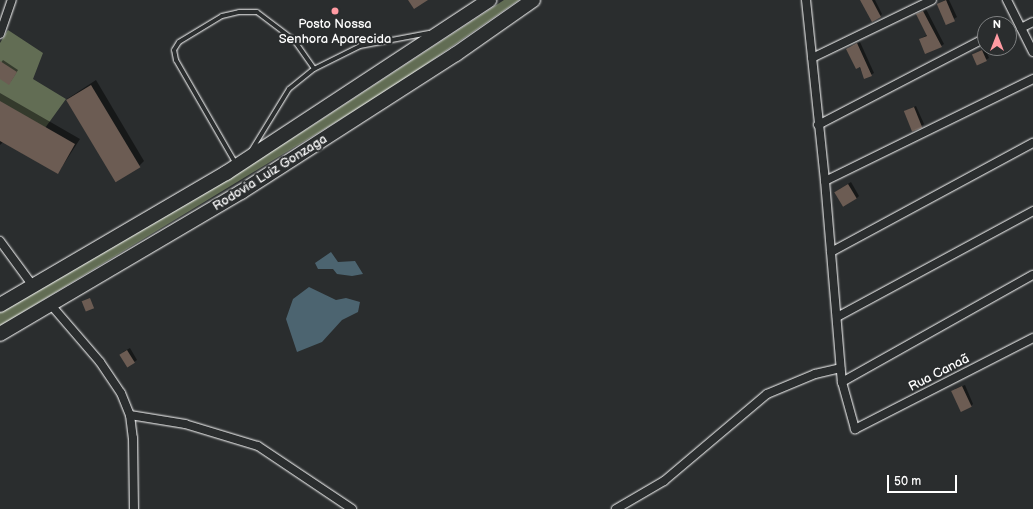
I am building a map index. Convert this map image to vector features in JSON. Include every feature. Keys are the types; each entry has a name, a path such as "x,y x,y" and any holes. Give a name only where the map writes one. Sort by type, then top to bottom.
{"highway":[{"name":"Rodovia Luiz Gonzaga","path":"0,305 241,162 456,24 489,0"},
{"name":"Rodovia Luiz Gonzaga","path":"0,334 242,192 456,54 533,0"}],"street":[{"path":"0,34 12,0"},
{"path":"806,0 825,181 842,382 1033,275"},
{"path":"812,58 932,0"},
{"path":"1007,0 1033,52"},
{"path":"1019,24 1033,22"},
{"path":"818,125 977,42"},
{"path":"825,181 1033,79"},
{"path":"831,252 1033,143"},
{"path":"837,317 1033,211"},
{"path":"0,241 33,286"},
{"path":"50,305 100,362 121,393 130,415 133,438 134,509"},
{"name":"Rua Canaã","path":"842,382 855,429 1033,338"},
{"path":"616,509 664,481 767,394 808,376 840,368"},
{"path":"130,415 185,424 258,446 352,509"}],"lane":[{"path":"314,69 294,40 257,12 239,12 222,16 179,42 174,50 176,60 241,162 289,89 314,69 360,46 432,32 456,24"}],"green space":[{"path":"504,0 519,0 392,88 0,326 0,312 160,219 307,129"},
{"path":"8,30 43,53 33,79 66,99 45,128 0,102 0,43"}],"water":[{"path":"331,252 338,262 355,261 363,274 352,276 337,274 333,269 318,269 315,263"},
{"path":"309,287 336,300 346,298 360,302 358,312 342,320 322,342 297,352 286,319 293,299"}],"building":[{"path":"408,0 428,0 414,9"},
{"path":"860,0 872,0 881,17 872,22"},
{"path":"946,0 955,21 946,25 937,4"},
{"path":"923,11 942,47 925,54 919,39 927,36 916,14"},
{"path":"857,43 872,76 864,79 860,67 856,69 846,49"},
{"path":"977,52 977,56 985,56 987,61 977,65 972,54"},
{"path":"0,61 17,72 9,85 0,79"},
{"path":"91,85 140,167 116,182 66,100"},
{"path":"0,101 75,144 58,174 0,141"},
{"path":"914,107 922,127 912,132 904,111"},
{"path":"848,184 857,199 843,207 834,192"},
{"path":"90,298 94,308 86,312 82,301"},
{"path":"127,350 135,363 127,367 119,355"},
{"path":"962,386 972,407 961,412 951,391"}],"place":[{"name":"Posto Nossa Senhora Aparecida","path":"335,11"}]}
